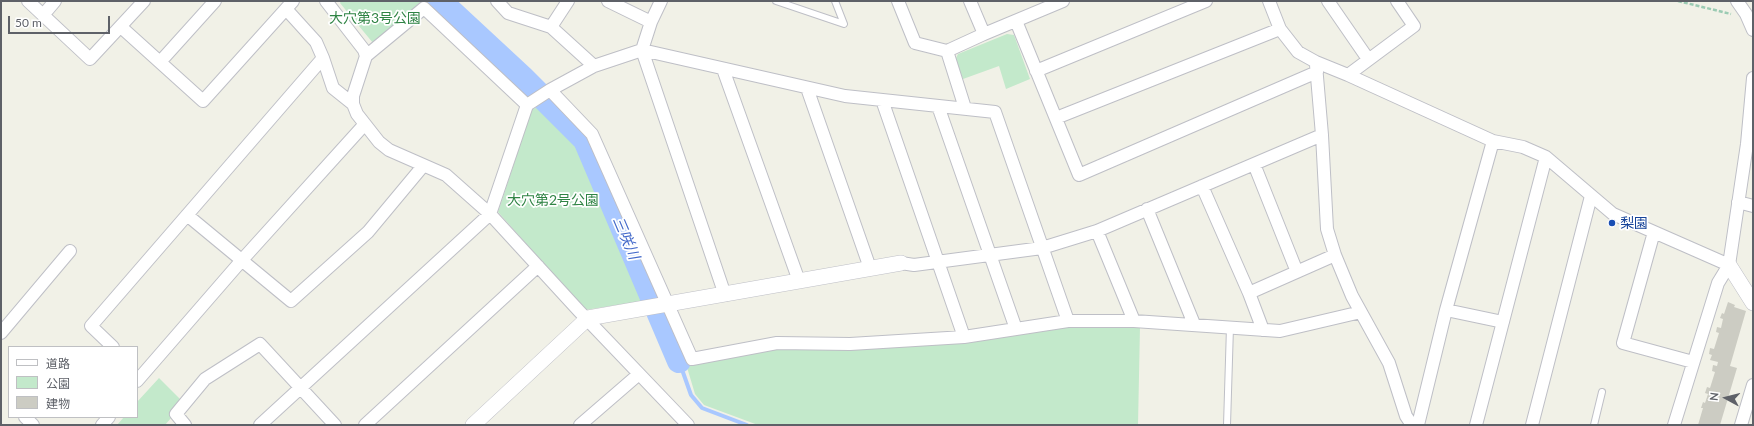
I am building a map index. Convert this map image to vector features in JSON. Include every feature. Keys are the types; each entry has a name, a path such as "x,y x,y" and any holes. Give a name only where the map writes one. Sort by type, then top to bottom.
{"street":[{"path":"28,1 44,14 90,59 122,27 144,1"},
{"path":"44,14 55,1"},
{"path":"160,62 215,1"},
{"path":"326,1 364,50 366,56"},
{"path":"497,1 508,14 551,26 594,66"},
{"path":"551,26 568,1"},
{"path":"608,1 651,22"},
{"path":"660,1 651,22 642,50 725,295"},
{"path":"898,1 915,43 947,51 1016,21 1046,4 1063,1"},
{"path":"970,1 984,34"},
{"path":"1036,70 1206,1"},
{"path":"1269,1 1280,29 1298,52 1316,67 1348,75 1493,141 1523,147 1546,157 1613,214 1729,265 1753,303"},
{"path":"1328,1 1368,59"},
{"path":"1348,75 1414,26 1397,1"},
{"path":"1737,1 1746,14 1753,30"},
{"path":"122,27 203,101 289,5 316,42 333,88 353,104"},
{"path":"527,105 424,8 366,56 353,96 353,104 364,125 389,150 446,175 490,214 688,425"},
{"path":"1016,21 1079,175 1316,67"},
{"path":"1056,118 1280,29"},
{"path":"260,425 490,214 527,105 550,90 594,66 642,50 845,96 995,112 1068,321"},
{"path":"947,51 965,108"},
{"path":"112,346 91,326 323,58"},
{"path":"1316,67 1322,135 1327,229 1335,255 1352,296 1390,363 1406,416 1412,425"},
{"path":"723,69 798,281"},
{"path":"1674,425 1718,283 1729,265 1738,202 1750,145 1753,78"},
{"path":"807,88 870,268"},
{"path":"550,90 592,134 661,305 692,359 777,343 850,344 964,337 1068,321 1134,320 1280,331 1361,312"},
{"path":"882,100 964,337"},
{"path":"938,106 1016,329"},
{"path":"139,375 364,125"},
{"path":"473,425 588,318 901,263 914,265 1042,248 1097,231 1322,135"},
{"path":"1418,425 1446,310 1493,141"},
{"path":"1476,425 1546,157"},
{"path":"1254,164 1297,272"},
{"path":"187,215 291,301 368,232 423,166"},
{"path":"1202,186 1249,293 1263,330"},
{"path":"1532,425 1591,196"},
{"path":"1738,202 1753,206"},
{"path":"1148,209 1194,324"},
{"path":"1097,231 1134,320"},
{"path":"1654,232 1623,343 1693,362"},
{"path":"1,333 70,250"},
{"path":"1249,293 1335,255"},
{"path":"365,425 538,266"},
{"path":"1446,310 1503,322"},
{"path":"185,425 176,414 205,379 260,344 335,425"},
{"path":"584,424 639,374"},
{"path":"1741,425 1753,385"}],"lane":[{"path":"776,1 844,24 835,1"},
{"path":"1226,425 1230,327"},
{"path":"1594,425 1602,392"}],"path":[{"path":"1678,1 1735,16"}],"green space":[{"name":"大穴第3号公園","path":"341,1 422,1 373,43 340,3"},
{"path":"1007,34 1014,35 1030,79 1006,89 999,66 963,79 955,60 958,54"},
{"name":"大穴第2号公園","path":"542,106 581,142 650,300 585,310 498,212 532,109"},
{"path":"1069,325 1140,327 1138,425 758,425 704,405 695,394 686,364 774,348"},
{"path":"159,378 184,403 165,425 117,425 123,418 138,418 138,401"}],"building":[{"path":"1728,302 1735,305 1734,307 1746,311 1730,366 1737,368 1720,425 1698,425 1703,408 1701,408 1703,402 1705,403 1708,394 1705,393 1707,387 1710,388 1715,372 1712,371 1713,365 1717,366 1718,362 1710,360 1712,355 1709,354 1710,348 1714,349 1719,333 1716,332 1717,327 1721,328 1723,319 1720,318 1722,313 1724,314"}],"waterway":[{"name":"三咲川","path":"440,1 522,77 585,140 679,361"},
{"name":"三咲川","path":"679,361 691,395 702,408 747,425"}],"place":[{"name":"梨園","path":"1612,223"}]}
